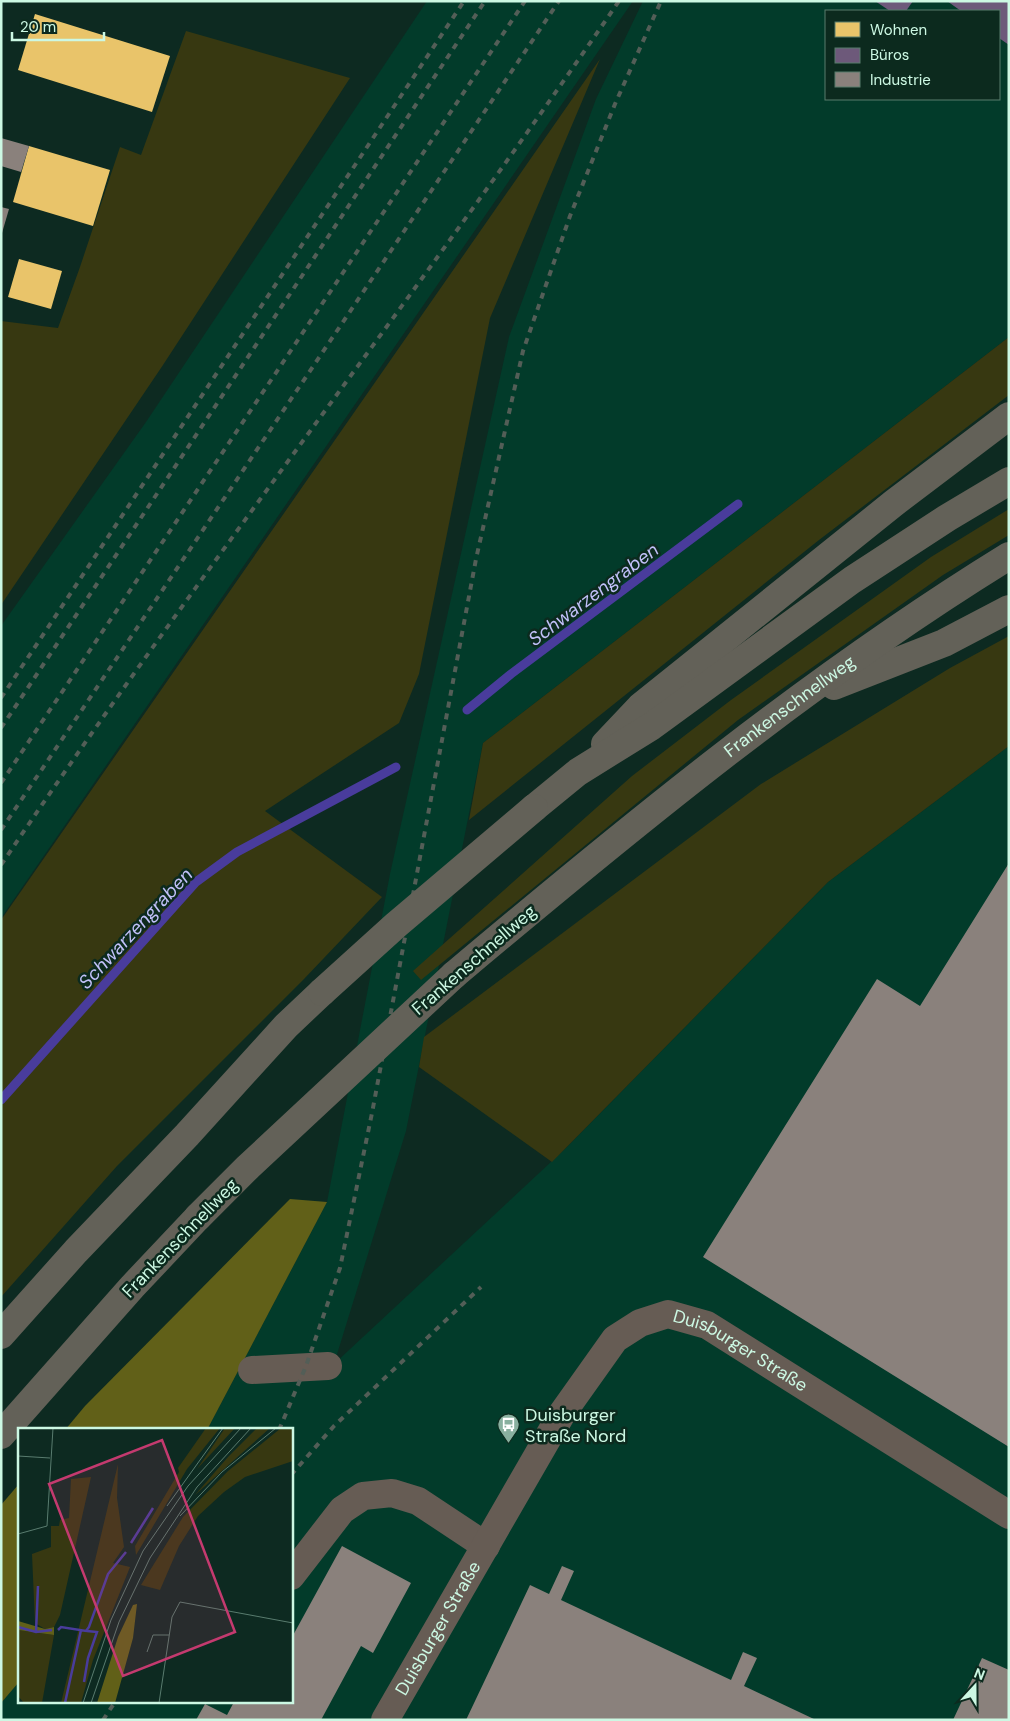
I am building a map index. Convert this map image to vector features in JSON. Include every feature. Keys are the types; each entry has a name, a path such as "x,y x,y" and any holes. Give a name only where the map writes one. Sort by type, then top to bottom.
{"highway":[{"path":"1,1334 76,1251 188,1135 270,1044 330,985 396,925 578,772 640,707 894,503 1009,416"},
{"path":"578,772 652,726 852,580 1009,481"},
{"name":"Frankenschnellweg","path":"1,1435 132,1287 198,1217 454,974 668,798 796,701 938,602 1009,556"},
{"path":"796,701 944,643 1009,608"}],"street":[{"name":"Duisburger Straße","path":"385,1720 561,1415 615,1339 640,1323 668,1314 707,1325 1009,1516"},
{"path":"252,1370 328,1366"},
{"path":"292,1575 342,1510 363,1496 392,1493 418,1501 486,1546"}],"shaded area":[{"path":"427,1 633,1 1,918 1,626 146,422"},
{"path":"643,1 1009,1 1009,337 483,743 406,1131 334,1364 566,1148 828,882 1009,746 1009,1720 1,1720 1,1703 18,1683 18,1704 292,1704 292,1428 208,1428 327,1202 390,874 509,337 596,99"},
{"path":"186,31 350,78 163,365 1,605 1,321 58,328 120,147 141,155"},
{"path":"600,59 490,318 419,674 399,723 265,811 382,897 304,979 117,1166 1,1297 1,920"},
{"path":"1009,337 1009,395 819,540 469,820 483,743"},
{"path":"1009,509 1009,535 943,575 738,720 421,980 413,971 632,776 731,700 931,557"},
{"path":"1009,636 1009,746 828,882 552,1162 419,1067 424,1037 761,784 950,668"},
{"path":"290,1199 327,1202 208,1428 67,1428 85,1406"},
{"path":"18,1485 18,1683 1,1703 1,1505"}],"building: Wohnen":[{"path":"35,14 170,56 152,112 18,70"},
{"path":"29,146 110,170 93,226 13,202"},
{"path":"19,259 62,271 51,309 8,297"}],"building: Büros":[{"path":"875,1 913,1 907,10 888,10"},
{"path":"947,1 1009,1 1009,45 1000,39 1000,10 960,10"}],"building: Industrie":[{"path":"1,138 29,146 21,172 1,166"},
{"path":"1,207 9,209 2,233 1,233"},
{"path":"1009,863 1009,1447 703,1257 877,979 920,1006"},
{"path":"342,1546 411,1583 373,1653 361,1646 321,1720 196,1720 205,1704 227,1715 233,1704 292,1704 292,1637"},
{"path":"562,1566 574,1571 561,1600 731,1680 743,1652 757,1658 744,1686 816,1720 466,1720 530,1585 549,1594"},
{"path":"982,1658 1009,1670 1009,1720 953,1720"}],"waterway":[{"name":"Schwarzengraben","path":"467,710 511,674 738,504"},
{"name":"Schwarzengraben","path":"1,1100 196,882 237,852 396,767"}],"railway":[{"path":"1,698 464,1"},
{"path":"1,728 485,1"},
{"path":"1,783 525,1"},
{"path":"1,830 559,1"},
{"path":"1,865 153,647 466,218 619,1"},
{"path":"280,1428 306,1366 340,1268 372,1113 476,559 523,351 570,216 615,104 661,1"},
{"path":"292,1474 334,1426 481,1287"},
{"path":"103,1720 114,1704"}],"place":[{"name":"Duisburger Straße Nord","path":"509,1444"}]}
